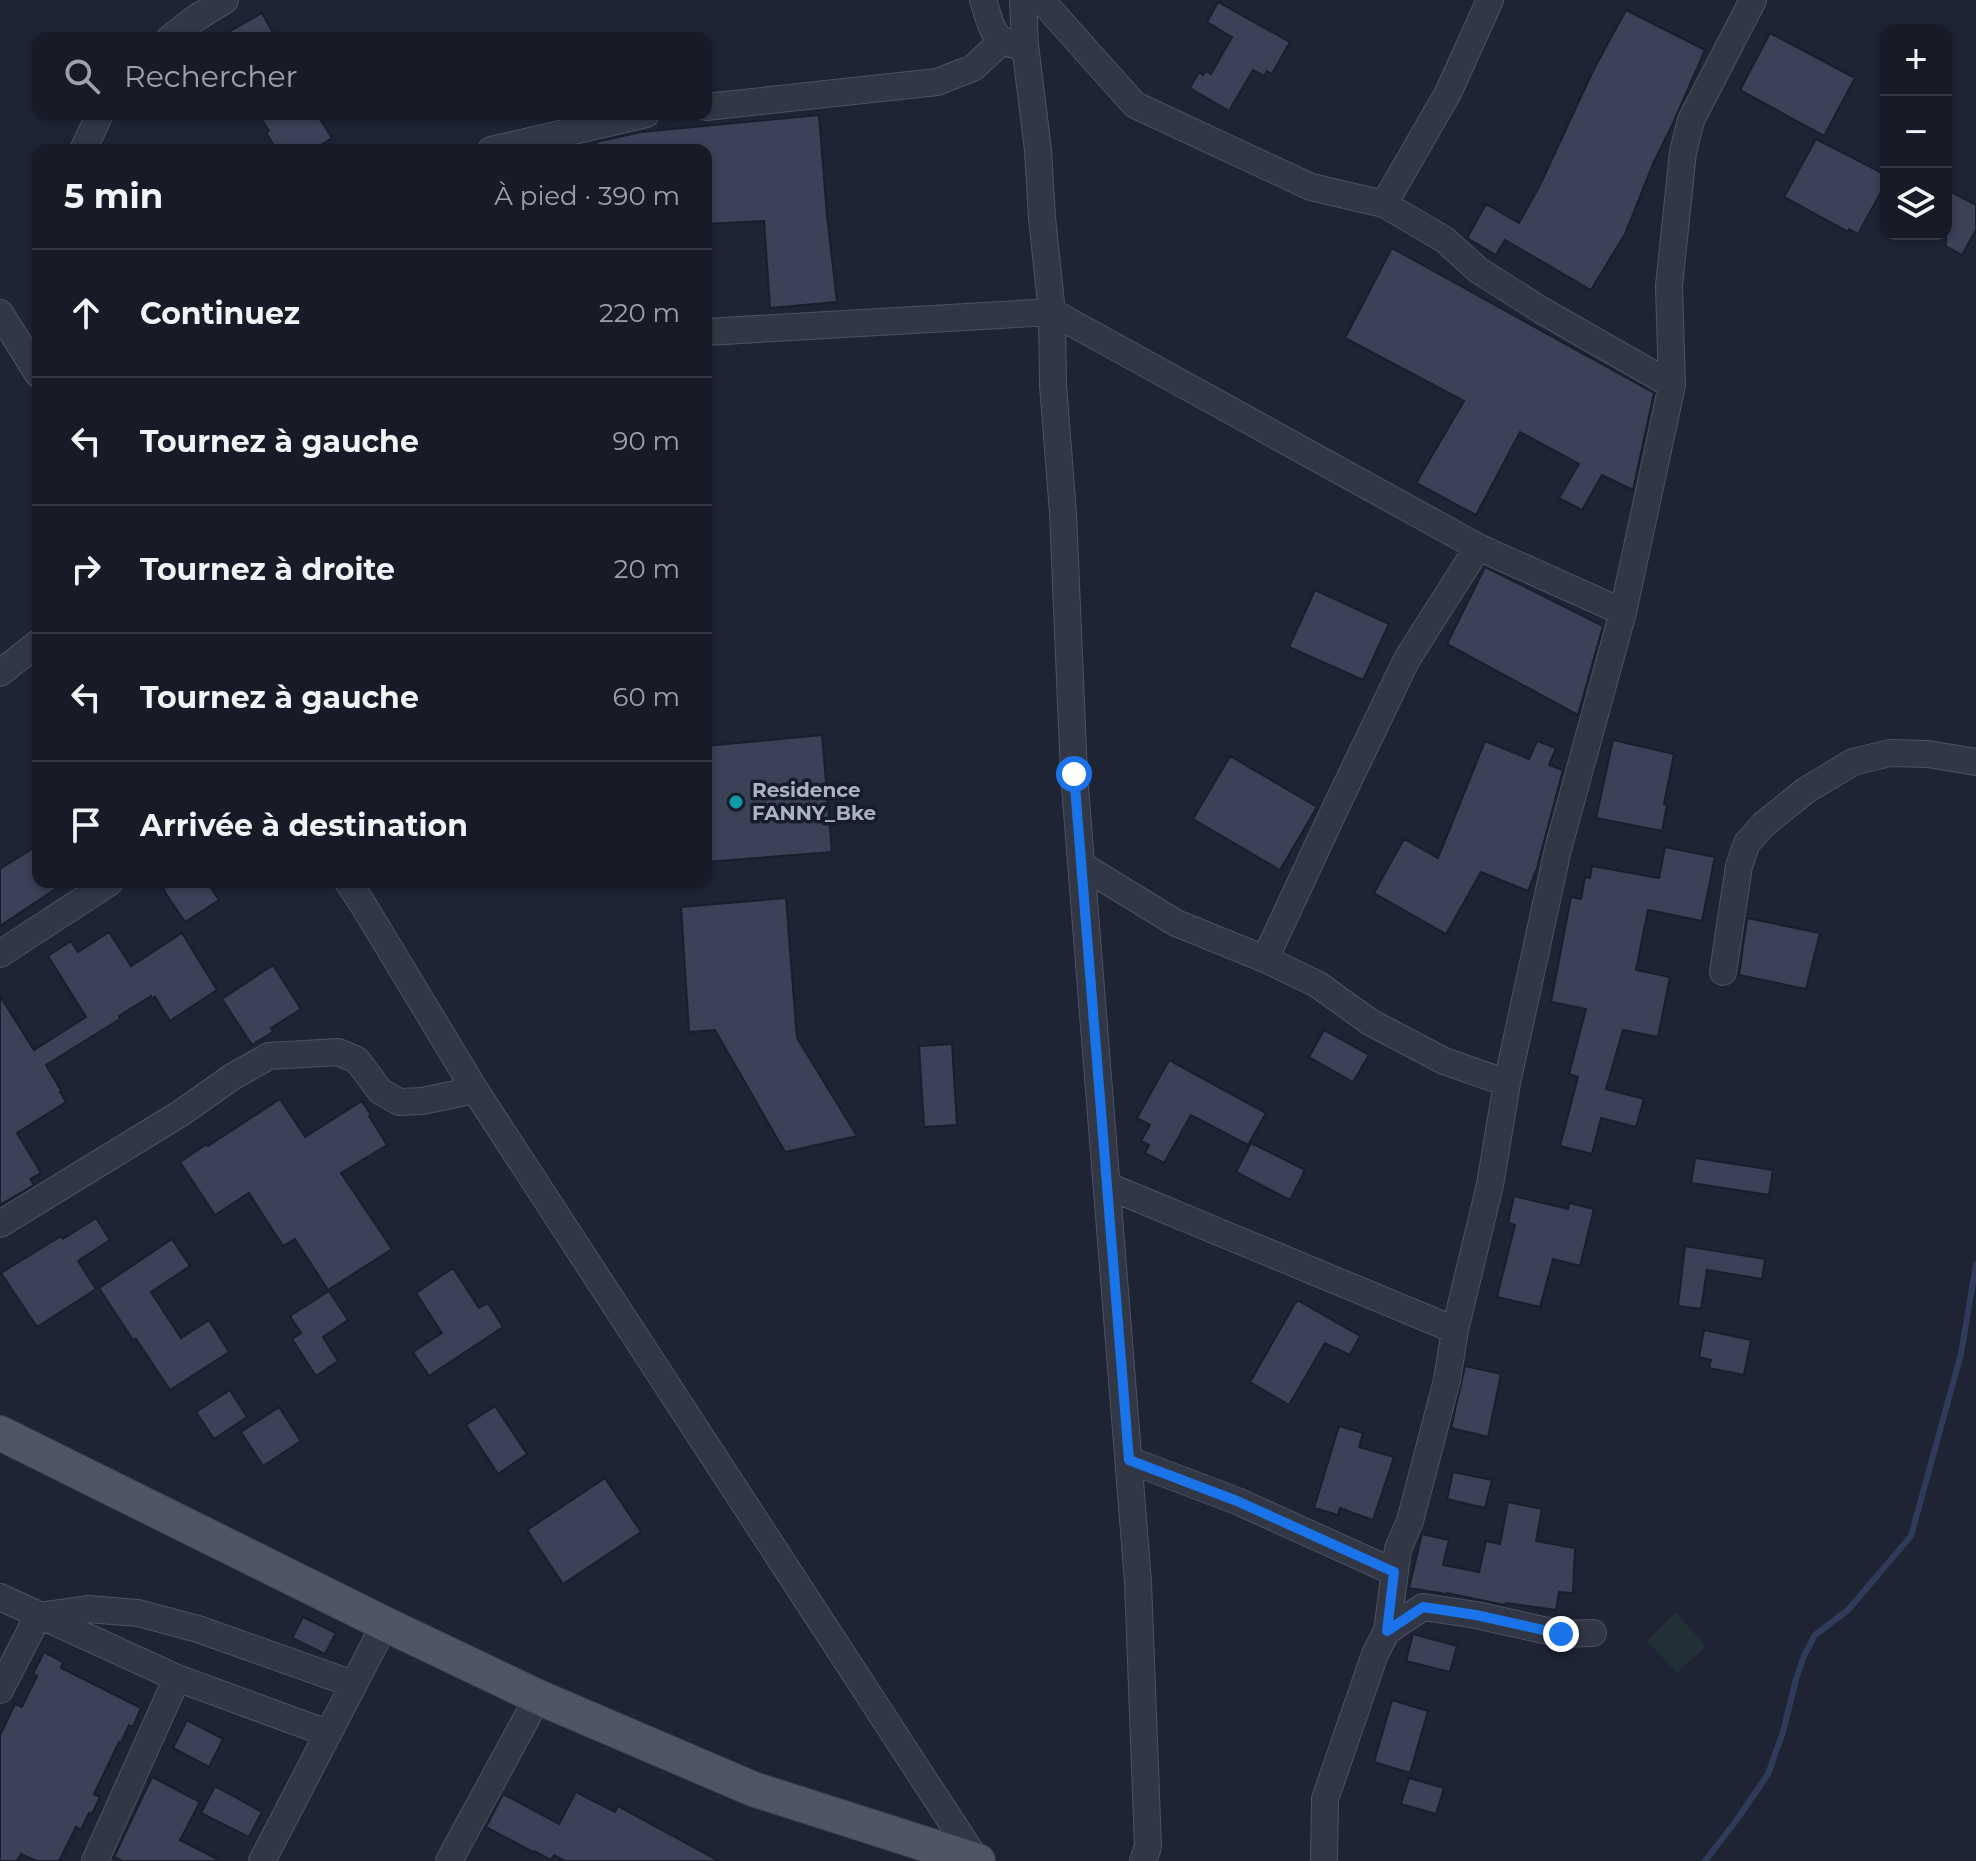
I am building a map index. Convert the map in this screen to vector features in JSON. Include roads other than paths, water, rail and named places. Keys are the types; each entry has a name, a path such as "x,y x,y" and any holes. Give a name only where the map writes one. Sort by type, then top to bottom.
{"main road":[{"path":"0,1433 538,1697 753,1789 977,1861"}],"street":[{"path":"178,32 225,0"},
{"path":"983,0 994,32 1013,43"},
{"path":"1023,0 1013,43 1038,150 1052,312 1053,385 1063,513 1074,774 1138,1582 1148,1847 1143,1861"},
{"path":"1041,0 1135,105 1311,187 1384,204 1445,240 1478,270 1541,310 1672,385"},
{"path":"1384,204 1448,93 1490,0"},
{"path":"1324,1861 1325,1799 1375,1654 1387,1631 1398,1549 1424,1473 1447,1380 1455,1330 1490,1185 1507,1083 1558,849 1623,612 1672,385 1669,286 1683,152 1691,120 1753,0"},
{"path":"712,106 937,82 973,68 1013,43"},
{"path":"86,144 97,120"},
{"path":"517,144 620,120"},
{"path":"712,332 1052,312 1478,547 1623,612"},
{"path":"0,313 32,364"},
{"path":"1265,959 1407,659 1478,547"},
{"path":"0,673 32,648"},
{"path":"1723,972 1739,866 1747,843 1763,825 1805,791 1853,762 1890,753 1928,754 1976,762"},
{"path":"1083,866 1176,923 1317,984 1370,1022 1444,1061 1507,1083"},
{"path":"0,954 101,888"},
{"path":"360,889 475,1090 977,1861"},
{"path":"0,1224 269,1056 338,1052 357,1060 380,1091 399,1102 422,1101 475,1090"},
{"path":"1108,1186 1455,1330"},
{"path":"1129,1460 1237,1501 1394,1572"},
{"path":"0,1597 177,1678 327,1733"},
{"path":"1387,1631 1423,1607 1561,1634 1593,1633"},
{"path":"38,1616 88,1609 138,1613 198,1629 353,1684"},
{"path":"0,1690 38,1616"},
{"path":"262,1861 385,1624"},
{"path":"95,1861 177,1678"},
{"path":"449,1861 538,1697"}],"waterway":[{"path":"1705,1861 1768,1774 1783,1732 1796,1679 1815,1635 1848,1610 1911,1536 1961,1354 1976,1264"}],"place":[{"name":"Residence FANNY_Bke","path":"736,802"}]}
